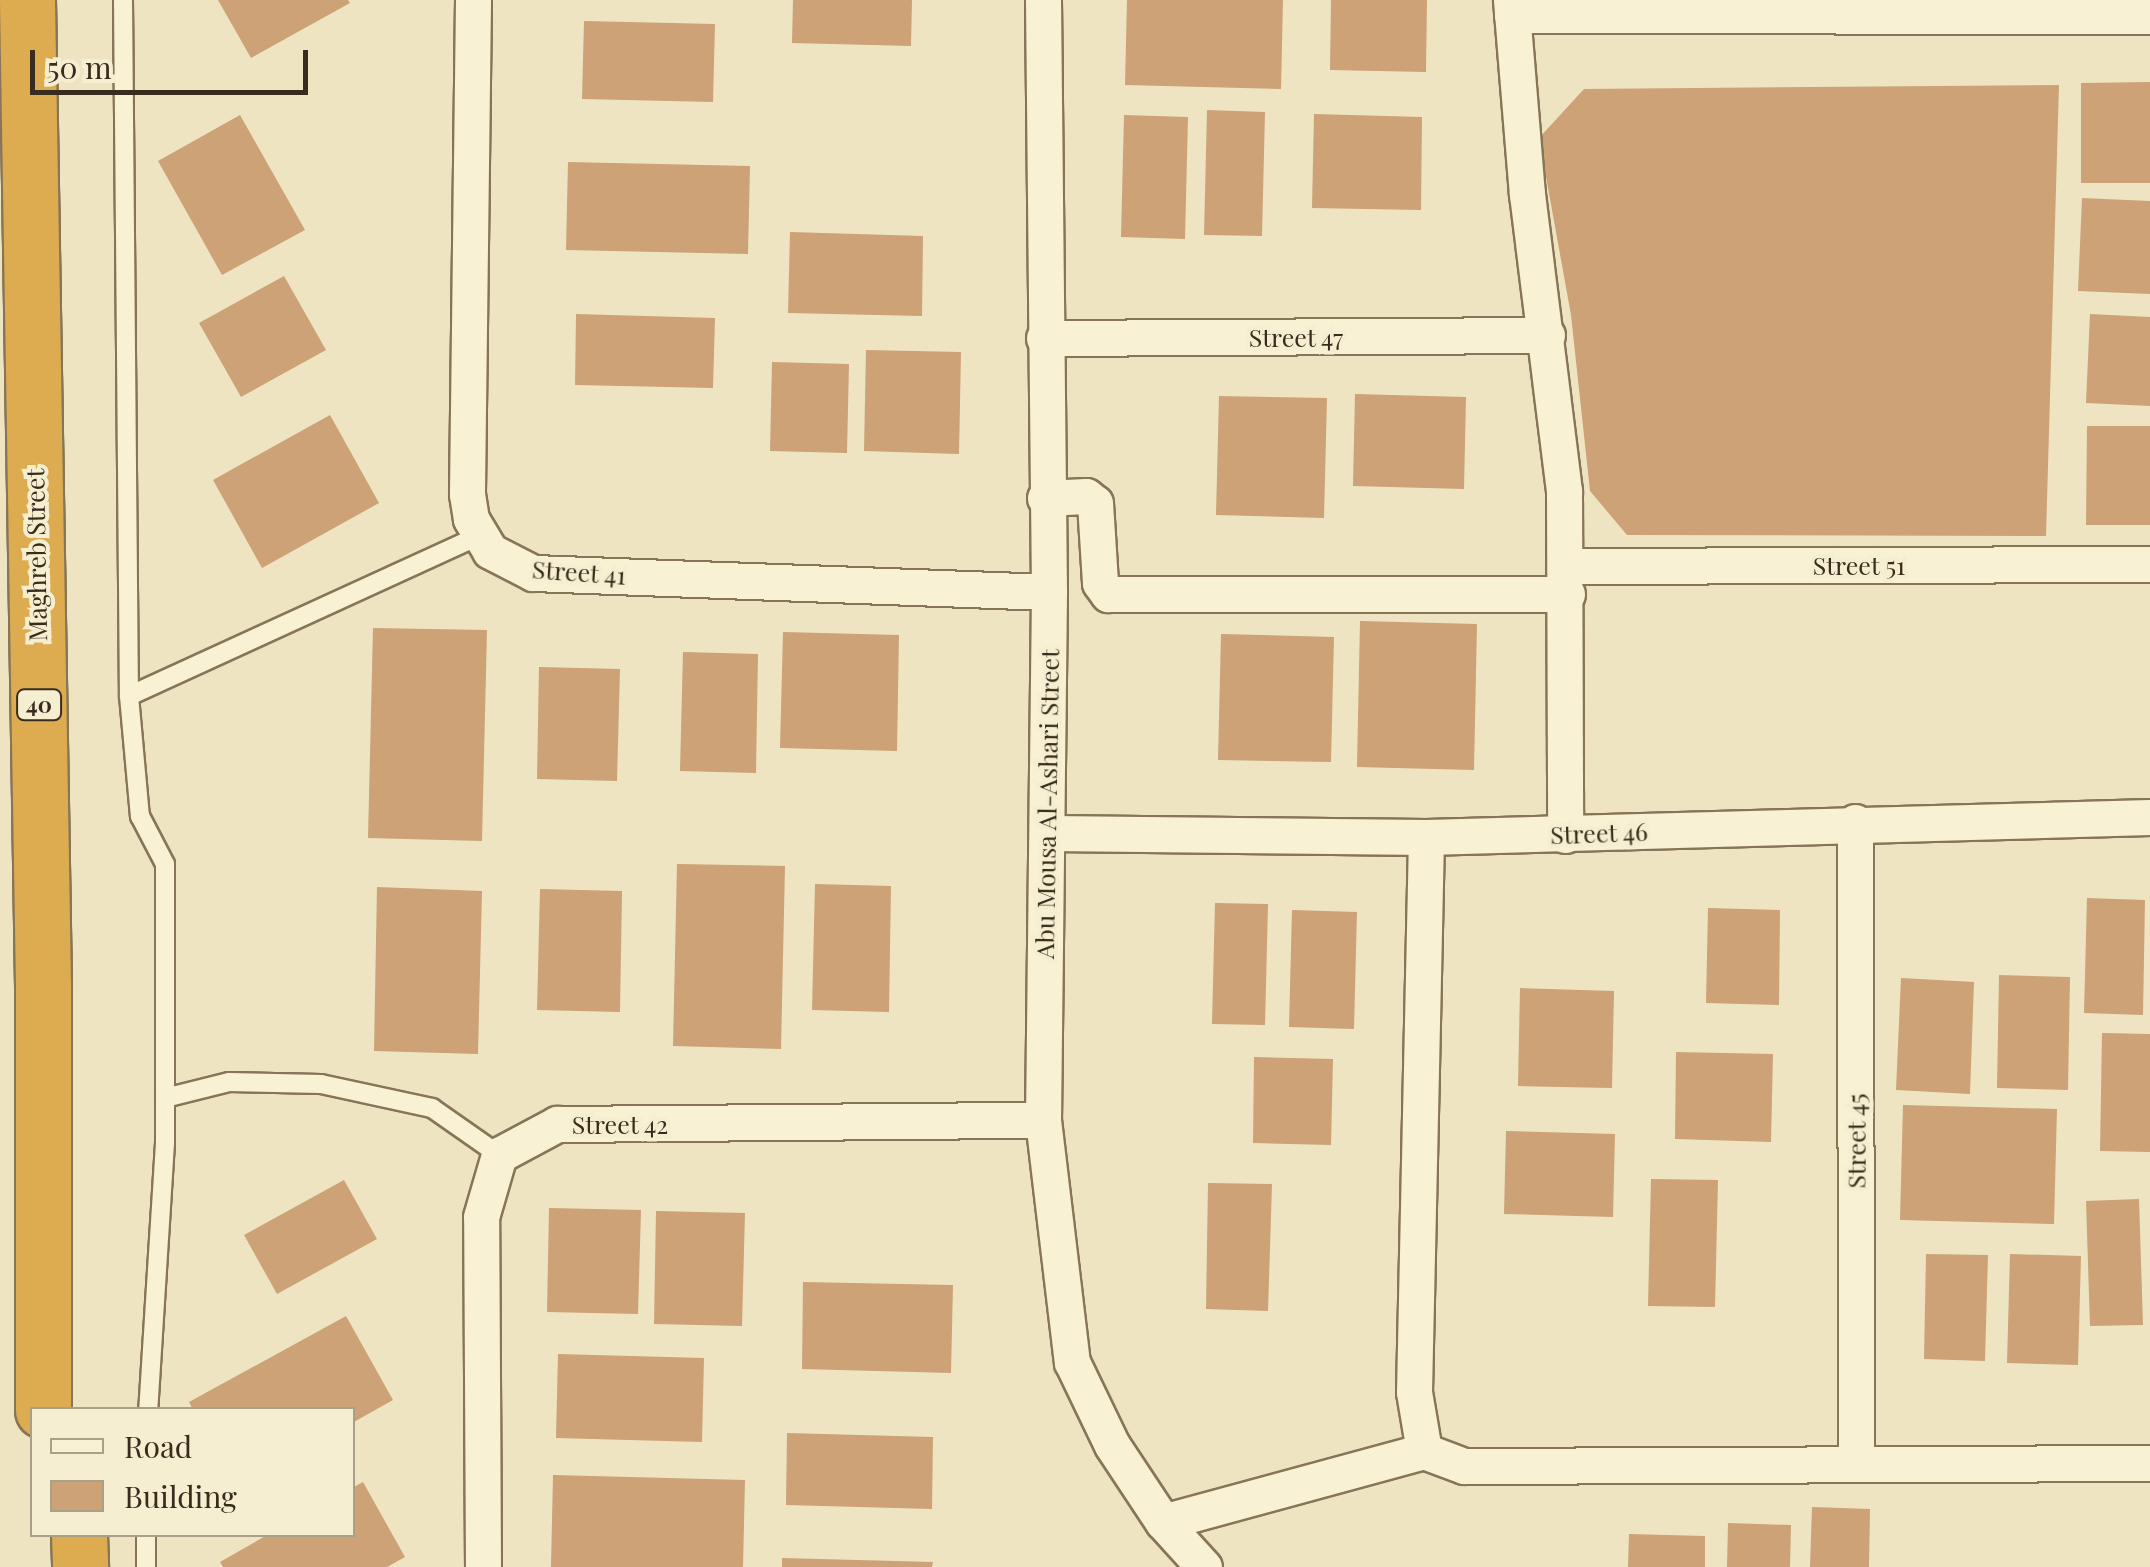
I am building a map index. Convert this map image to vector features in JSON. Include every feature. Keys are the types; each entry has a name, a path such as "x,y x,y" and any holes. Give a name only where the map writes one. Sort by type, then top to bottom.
{"highway":[{"name":"Maghreb Street","path":"26,0 43,984 43,1407"},
{"path":"43,984 66,1149 75,1407"},
{"path":"43,1537 43,1567"},
{"path":"79,1537 80,1567"}],"street":[{"path":"473,0 467,494 478,536"},
{"name":"Abu Mousa Al-Ashari Street","path":"1042,0 1049,592 1043,1120 1072,1362 1112,1445 1163,1522 1204,1567"},
{"path":"1566,834 1567,580 1547,335 1511,8 2150,16"},
{"name":"Street 47","path":"1044,338 1547,335"},
{"name":"Street 51","path":"1046,498 1086,496 1095,504 1100,583 1108,594 2150,564"},
{"name":"Street 41","path":"478,536 511,565 533,572 1049,592"},
{"name":"Street 46","path":"1048,833 1426,837 1855,822 2150,818"},
{"name":"Street 45","path":"1855,822 1856,1460"},
{"path":"1424,1451 1414,1392 1426,837"},
{"name":"Street 42","path":"499,1155 557,1124 1043,1120"},
{"path":"483,1567 481,1218 499,1155"},
{"path":"1163,1522 1424,1451 1464,1466 1856,1460 2150,1464"}],"lane":[{"path":"122,0 129,696 140,816 165,864 165,1098 148,1407"},
{"path":"129,696 478,536"},
{"path":"165,1098 229,1082 321,1084 432,1108 499,1155"},
{"path":"146,1537 146,1567"}],"building":[{"path":"218,0 348,0 350,3 251,58"},
{"path":"793,0 912,0 911,46 792,43"},
{"path":"1127,0 1283,0 1281,89 1125,85"},
{"path":"1331,0 1427,0 1426,72 1330,70"},
{"path":"584,21 715,24 713,102 582,99"},
{"path":"2150,82 2150,183 2081,183 2081,83"},
{"path":"2059,85 2046,536 1627,535 1590,491 1571,315 1539,138 1584,89"},
{"path":"1207,110 1265,112 1262,236 1204,235"},
{"path":"1314,114 1422,117 1421,210 1312,208"},
{"path":"240,115 305,230 222,275 158,161"},
{"path":"1124,115 1188,117 1185,239 1121,237"},
{"path":"568,162 750,166 748,254 566,250"},
{"path":"2082,198 2150,201 2150,294 2078,291"},
{"path":"790,232 923,236 922,316 788,313"},
{"path":"284,276 326,350 241,397 199,323"},
{"path":"576,314 715,318 713,388 575,385"},
{"path":"2090,314 2150,317 2150,406 2086,403"},
{"path":"866,350 961,352 959,454 864,451"},
{"path":"772,362 849,364 847,453 770,451"},
{"path":"1355,394 1466,397 1464,489 1353,486"},
{"path":"1219,396 1327,398 1324,518 1216,515"},
{"path":"330,415 379,503 262,568 213,480"},
{"path":"2087,426 2150,426 2150,525 2086,525"},
{"path":"1360,621 1477,624 1474,770 1357,767"},
{"path":"373,628 487,630 482,841 368,838"},
{"path":"783,632 899,635 897,751 780,748"},
{"path":"1221,634 1334,637 1331,762 1218,760"},
{"path":"683,652 758,654 756,773 680,771"},
{"path":"539,667 620,669 617,781 537,779"},
{"path":"677,864 785,866 781,1049 673,1046"},
{"path":"815,884 891,886 889,1012 812,1010"},
{"path":"377,887 482,891 478,1054 374,1051"},
{"path":"540,889 622,891 620,1012 537,1010"},
{"path":"2087,898 2145,900 2143,1015 2084,1013"},
{"path":"1215,903 1268,904 1265,1025 1212,1024"},
{"path":"1708,908 1780,910 1779,1005 1706,1003"},
{"path":"1292,910 1357,912 1354,1029 1289,1027"},
{"path":"1999,975 2070,977 2068,1090 1997,1088"},
{"path":"1901,978 1974,982 1970,1094 1896,1090"},
{"path":"1520,988 1614,991 1612,1088 1518,1086"},
{"path":"2102,1033 2150,1034 2150,1152 2100,1151"},
{"path":"1676,1052 1773,1054 1771,1142 1675,1139"},
{"path":"1254,1057 1333,1059 1331,1145 1253,1143"},
{"path":"1903,1105 2057,1109 2054,1224 1900,1220"},
{"path":"1506,1131 1615,1134 1613,1217 1504,1214"},
{"path":"1651,1179 1718,1180 1715,1307 1648,1306"},
{"path":"344,1180 377,1239 277,1294 244,1235"},
{"path":"1208,1183 1272,1184 1268,1311 1206,1309"},
{"path":"2139,1199 2143,1325 2090,1326 2086,1201"},
{"path":"549,1208 641,1210 638,1314 547,1312"},
{"path":"656,1211 745,1213 742,1326 654,1324"},
{"path":"1926,1254 1988,1255 1985,1361 1924,1359"},
{"path":"2010,1254 2081,1256 2078,1365 2007,1363"},
{"path":"803,1282 953,1285 951,1373 802,1369"},
{"path":"346,1316 393,1400 355,1421 355,1407 192,1407 189,1402"},
{"path":"558,1354 704,1358 702,1442 556,1438"},
{"path":"787,1433 933,1437 932,1509 786,1505"},
{"path":"553,1475 745,1480 743,1567 551,1567"},
{"path":"363,1482 405,1557 387,1567 223,1567 220,1562 264,1537 355,1537 355,1486"},
{"path":"1812,1507 1870,1509 1869,1567 1810,1567"},
{"path":"1728,1523 1791,1525 1790,1567 1727,1567"},
{"path":"1629,1534 1705,1536 1705,1567 1628,1567"},
{"path":"782,1558 933,1562 932,1567 782,1567"}]}
